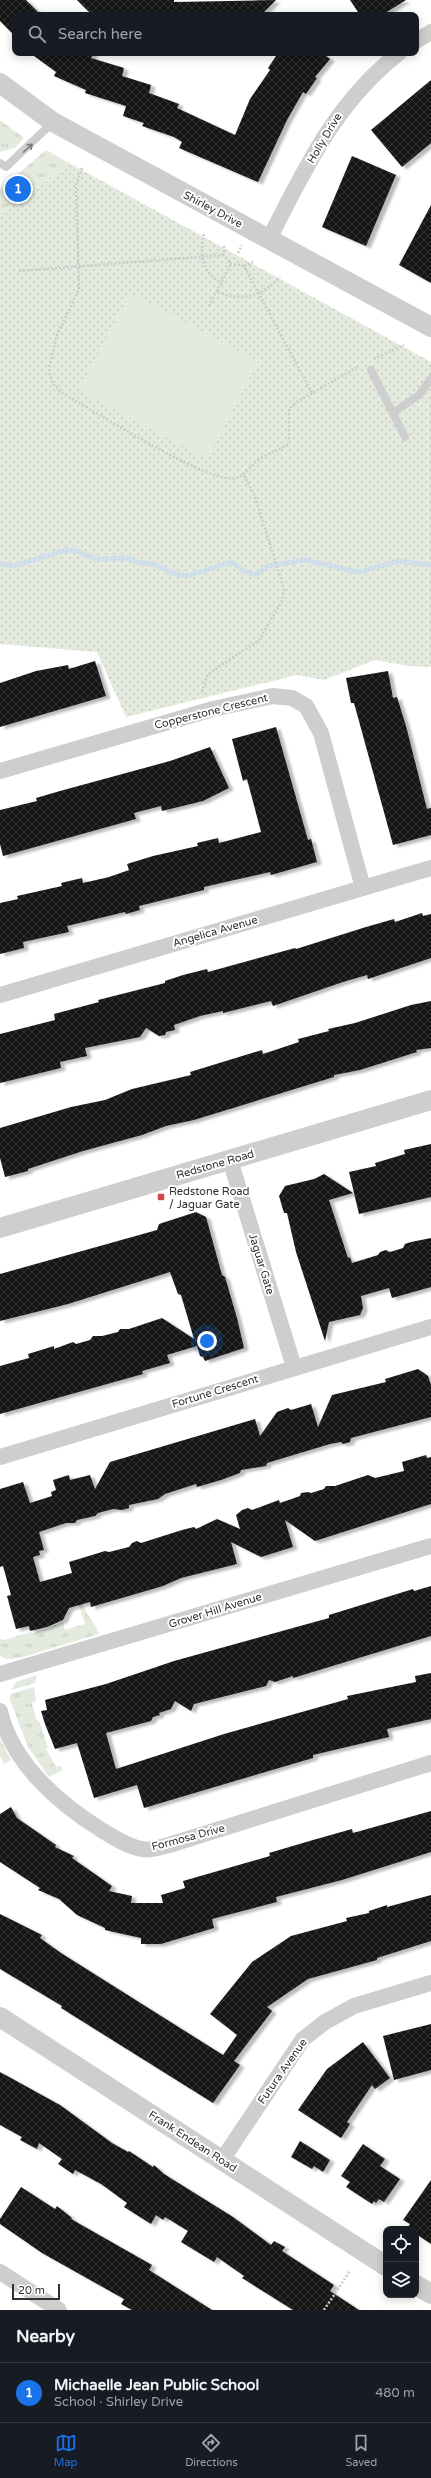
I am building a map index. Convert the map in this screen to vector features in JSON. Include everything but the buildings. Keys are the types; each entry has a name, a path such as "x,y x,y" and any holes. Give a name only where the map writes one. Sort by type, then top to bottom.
{"street":[{"path":"419,40 431,32"},
{"name":"Holly Drive","path":"269,238 323,138 343,108 376,71 395,56"},
{"name":"Shirley Drive","path":"0,82 53,122 431,327"},
{"name":"Copperstone Crescent","path":"0,771 213,709 273,696 292,698 306,706 321,733 363,888"},
{"name":"Angelica Avenue","path":"0,995 431,868"},
{"name":"Redstone Road","path":"0,1228 431,1100"},
{"name":"Jaguar Gate","path":"230,1160 294,1367"},
{"name":"Fortune Crescent","path":"0,1457 294,1367 431,1327"},
{"name":"Grover Hill Avenue","path":"0,1674 431,1546"},
{"name":"Formosa Drive","path":"0,1711 9,1737 22,1760 44,1785 66,1805 97,1827 120,1842 142,1850 169,1845 431,1763"},
{"name":"Futura Avenue","path":"222,2160 303,2039 325,2022 354,2006 431,1983"},
{"name":"Frank Endean Road","path":"0,2017 383,2264"},
{"path":"0,2272 59,2310"},
{"path":"419,2287 431,2294"}],"lane":[{"path":"0,163 6,167 53,122"},
{"path":"371,370 405,437"},
{"path":"393,412 419,395 431,379"}],"path":[{"path":"82,168 76,185 79,289 56,335 51,352 49,369 52,383 62,394 196,469 229,479 243,474 257,460 276,452 289,444 289,410 295,403 354,371 364,362"},
{"path":"204,234 202,256 206,270 212,278 222,283"},
{"path":"238,253 243,243"},
{"path":"224,246 224,255 231,264 244,266 253,262"},
{"path":"19,272 224,255"},
{"path":"209,306 218,292 231,264"},
{"path":"244,266 312,394"},
{"path":"218,292 231,298 259,294 272,286 280,277"},
{"path":"370,360 381,357 404,345"},
{"path":"202,692 202,686 208,674 259,640 282,601 284,591 282,579 254,494 243,474"},
{"path":"324,2310 350,2271"}],"green space":[{"path":"0,120 24,138 15,148 0,152"},
{"path":"46,150 71,164 0,213 0,189"},
{"path":"71,164 431,362 431,667 408,666 375,660 324,680 297,675 126,717 97,652 0,644 0,213"},
{"path":"130,293 259,361 207,459 79,391"},
{"path":"82,1603 99,1634 20,1658 7,1659 0,1656 0,1639 4,1640 31,1632 32,1634 63,1622 65,1630 85,1624 79,1605"},
{"path":"37,1675 35,1683 11,1690 16,1682"},
{"path":"34,1687 36,1701 32,1703 36,1719 40,1723 48,1748 46,1749 56,1767 61,1766 63,1770 49,1777 28,1747 10,1700 10,1694"},
{"path":"0,1739 11,1760 4,1764 0,1756"}],"waterway":[{"path":"0,564 13,566 66,550 77,551 95,559 129,558 136,562 153,564 172,573 187,576 232,562 243,571 255,575 268,566 305,560 358,572 399,561 431,565"}],"place":[{"name":"Michaelle Jean Public School","path":"18,189"},
{"name":"Redstone Road / Jaguar Gate","path":"161,1197"}]}
